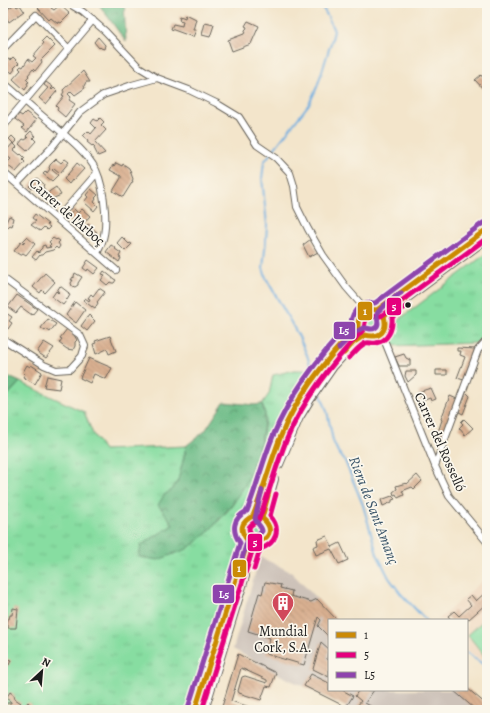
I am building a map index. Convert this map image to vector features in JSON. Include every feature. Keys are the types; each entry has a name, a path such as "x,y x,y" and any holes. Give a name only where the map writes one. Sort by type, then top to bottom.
{"main road":[{"path":"381,313 487,228"},
{"path":"381,313 393,307 487,238"},
{"path":"258,517 279,460 307,394 358,326 359,317 362,313 371,309 381,313 386,323 382,336 371,337 365,335 358,326"},
{"path":"330,363 353,343 365,335"},
{"path":"258,517 266,520 269,534 263,541 251,542 244,538 242,534 242,527 245,520 258,517"},
{"path":"195,710 251,542"},
{"path":"202,710 251,542"}],"street":[{"path":"3,7 10,3"},
{"path":"68,3 93,20 138,67 157,78 190,90 239,117 257,145 276,158 290,173 294,186 297,207 308,229 323,255 346,287 366,310"},
{"path":"3,49 36,15 69,49"},
{"path":"3,127 93,20"},
{"path":"17,184 52,147 80,112 103,95 157,78"},
{"path":"3,82 86,154 96,172 101,184 105,223 102,244 97,253"},
{"name":"Carrer de l'Arboç","path":"3,172 116,270"},
{"path":"57,218 96,172"},
{"path":"3,278 80,335 85,346 82,356 70,369 56,370 44,365 3,339"},
{"name":"Carrer del Rosselló","path":"382,336 435,466 449,496 487,542"},
{"path":"435,466 478,350 487,340"}],"shaded area":[{"path":"260,557 291,572 336,619 328,619 328,691 468,691 487,710 344,710 346,707 276,673 233,649"},
{"path":"487,577 487,664 468,651 468,619 439,619"}],"green space":[{"path":"98,3 124,3 126,42"},
{"path":"487,253 487,332 476,343 389,346 388,343 392,338 397,321"},
{"path":"369,314 375,314 380,319 378,328 375,330 369,330 364,325 364,319"},
{"path":"295,370 307,370 308,381 253,509 243,518 240,523 239,532 242,546 190,710 3,710 3,416 5,410 5,398 20,382 84,412 93,434 104,450 186,446 178,481 172,491 164,495 168,517 173,525 162,533 187,549 216,524 237,498 249,476 259,450 265,414 262,404 269,394 273,375"},
{"path":"3,374 20,382 5,398 5,410 3,416"},
{"path":"224,402 254,405 262,404 265,414 260,445 245,485 231,506 207,533 187,549 158,560 139,557 141,545 173,525 158,505 164,495 172,490 178,480 186,446 205,431"},
{"path":"256,521 262,524 265,530 262,536 256,539 250,536 247,530 250,524"},
{"path":"487,617 487,659 468,635"}],"building":[{"path":"43,3 46,5 50,4 53,6 51,8 54,10 60,5 70,14 58,24 51,18 49,20 38,8"},
{"path":"14,4 17,7 20,5 24,11 9,22 3,12"},
{"path":"186,14 196,19 193,30 196,30 193,37 171,29 173,24 182,26 183,21 179,20 180,16 185,18"},
{"path":"248,21 259,26 251,44 232,51 228,40 244,34 247,27 245,26"},
{"path":"205,23 214,25 210,37 202,35"},
{"path":"46,37 55,46 41,60 42,62 35,71 33,69 28,75 29,76 26,79 29,82 27,83 28,85 25,90 13,79 21,70 19,68 21,66 23,67 28,59 32,62 36,58 33,56 44,43 42,41"},
{"path":"98,37 105,45 104,49 99,48 94,42"},
{"path":"13,57 19,63 14,68 15,69 12,73 3,65 8,59 10,60"},
{"path":"83,71 90,82 86,82 84,86 85,88 75,95 71,91 68,94 71,97 69,100 75,104 65,117 57,110 58,108 56,106 64,96 62,95 64,92 63,90"},
{"path":"481,75 487,83 487,93 475,80"},
{"path":"46,82 53,87 51,89 52,90 54,88 57,91 46,104 39,98 48,88 44,85"},
{"path":"26,112 36,120 27,132 22,128 24,126 15,119 19,114 22,116"},
{"path":"100,118 104,122 101,125 106,130 95,142 105,153 98,156 94,148 95,147 87,142 88,140 83,136 88,131 91,134 96,128 91,123 94,119 97,121"},
{"path":"31,131 35,136 33,138 36,141 27,151 19,144 23,139 25,140 28,138 26,136"},
{"path":"12,136 17,141 14,144 17,147 14,150 25,158 23,160 25,162 16,172 6,164 11,159 8,157 7,159 3,156 3,139 7,143 4,147 7,150 13,143 9,139"},
{"path":"56,159 61,163 65,159 69,162 60,173 54,168 52,170 58,175 52,181 43,174 46,171 47,173 50,169 50,165"},
{"path":"77,163 84,169 69,184 64,179"},
{"path":"116,163 122,166 123,164 129,168 133,179 123,197 113,191 121,178 121,176 110,170"},
{"path":"37,178 44,184 43,187 45,190 42,193 34,187 32,189 29,186"},
{"path":"56,187 61,195 54,198 51,204 44,198"},
{"path":"91,189 98,195 94,202 98,206 94,211 84,202 88,197 86,195"},
{"path":"74,209 78,213 82,209 90,216 82,225 75,219 73,221 68,216"},
{"path":"35,214 48,224 47,225 50,227 47,230 44,227 40,231 31,225 36,221 32,218"},
{"path":"9,216 13,218 12,226 10,225 5,227 4,223"},
{"path":"88,224 97,232 92,238 82,231"},
{"path":"27,237 35,244 26,255 23,253 20,255 14,251 21,242 23,244 25,242 23,241"},
{"path":"122,237 129,244 132,244 125,251 117,243"},
{"path":"53,238 60,241 58,243 60,246 58,249 56,247 53,250 45,252 36,260 32,257 37,251 39,253 42,246 45,245 46,248 51,247 49,246 51,244 49,242"},
{"path":"311,239 318,252 309,257 303,245"},
{"path":"111,245 121,253 119,262 106,252"},
{"path":"88,260 99,268 94,274 88,269 87,271 83,268"},
{"path":"104,271 116,280 114,283 110,282 107,285 101,280 105,275 102,274"},
{"path":"45,273 55,282 45,293 42,290 40,293 33,287"},
{"path":"75,273 82,277 78,285 75,287 72,286 71,283 73,280 71,280 73,277 74,278"},
{"path":"60,286 70,295 67,300 65,298 64,299 66,301 63,305 52,297 56,291 58,293 59,292 57,291"},
{"path":"99,288 105,292 97,302 98,303 95,308 83,300 85,298 89,301 90,299 88,298 91,294 93,296"},
{"path":"17,295 37,309 32,315 21,307 16,313 8,307"},
{"path":"75,302 85,310 76,323 66,315"},
{"path":"3,311 12,317 9,321 12,323 8,329 3,326"},
{"path":"89,315 95,321 87,331 81,326"},
{"path":"48,319 56,324 50,332 41,328"},
{"path":"67,329 77,340 73,350 67,349 59,343 62,339 60,338"},
{"path":"110,336 116,351 109,354 107,349 96,354 93,344 96,343 95,341"},
{"path":"44,342 54,348 46,358 37,352"},
{"path":"457,348 475,349 464,380 457,378 465,357 460,355 461,351 457,351"},
{"path":"404,354 406,358 410,360 410,366 399,366 395,357"},
{"path":"89,358 112,368 106,379 94,374 90,383 80,378"},
{"path":"27,365 30,367 31,365 42,372 35,384 23,377 25,374 23,372"},
{"path":"436,370 447,370 447,375 436,375"},
{"path":"406,371 416,371 416,375 408,382 405,376"},
{"path":"47,376 61,379 59,389 44,387"},
{"path":"431,388 436,399 431,401 430,398 422,401 418,392"},
{"path":"466,392 470,396 463,414 459,412"},
{"path":"450,396 457,399 444,438 437,435 442,420 441,419"},
{"path":"464,419 473,428 465,435 459,428 463,424 461,422"},
{"path":"417,475 422,481 414,489 412,487 402,491 404,495 398,498 396,494 394,495 393,492 397,489 396,486 407,484"},
{"path":"392,496 395,499 383,506 381,500"},
{"path":"327,536 332,547 340,543 348,560 339,564 331,549 316,555 313,547 318,545 317,540"},
{"name":"Mundial Cork, S.A.","path":"265,582 281,585 280,588 292,591 291,596 311,602 317,599 336,619 328,619 328,636 318,626 321,620 318,617 304,665 266,654 270,638 248,631 259,593 262,594"},
{"path":"487,591 487,603 468,620 450,619 448,616 454,611 459,616 471,605 466,599 471,595 476,601"},
{"path":"13,608 18,609 16,628 8,628 8,624 6,624 7,619 9,619 10,615 12,615"},
{"path":"321,642 328,648 328,676 313,669"},
{"path":"238,654 276,673 271,687 266,686 261,700 239,693 238,691 242,677 245,676 267,683 267,680 241,668 231,701 259,710 221,710"},
{"path":"4,658 11,660 9,665 3,664"},
{"path":"311,674 328,682 328,691 344,691 353,696 346,707 304,686"},
{"path":"468,689 487,705 487,710 476,710 454,691 468,691"},
{"path":"358,691 373,691 365,703 378,710 354,710 361,701 355,696"},
{"path":"10,692 14,695 15,699 21,703 17,707 19,708 17,710 12,708 11,710 8,710 5,708 7,703 11,703 6,698"},
{"path":"28,702 35,710 28,710 24,706"}],"waterway":[{"name":"Riera de Sant Amanç","path":"313,374 307,355 298,335 266,278 263,268 267,225 262,178 264,162 309,104 317,87 334,31 320,3"},
{"name":"Riera de Sant Amanç","path":"319,390 327,411 333,441 338,452 345,461 363,505 377,554 389,578 401,594 425,619"},
{"name":"Riera de Sant Amanç","path":"468,654 487,667"}],"transit line":[{"name":"L5","path":"188,708 240,543 235,534 236,521 247,511 273,436 297,390 317,362 351,323 353,314 358,308 362,305 375,303 483,223"},
{"name":"1","path":"195,710 248,541 243,534 243,524 253,516 280,438 304,392 313,378 335,351 358,326 359,318 363,312 377,310 487,229"},
{"name":"5","path":"202,710 255,542 249,527 259,519 286,441 301,410 340,355 363,330 365,321 368,317 381,316 487,238"},
{"name":"L5","path":"339,348 360,329 374,329 377,327 377,314 381,308 401,293"},
{"name":"1","path":"344,353 353,343 365,335 375,336 382,333 385,326 384,316 393,307 405,299"},
{"name":"5","path":"349,358 359,347 364,344 384,340 391,330 392,318 397,312 409,305"},
{"name":"L5","path":"240,565 248,539 262,531 255,518 262,490"},
{"name":"1","path":"247,567 254,543 259,542 269,534 268,526 262,518 269,492"},
{"name":"5","path":"254,569 260,549 270,544 276,536 276,526 270,516 276,494"}],"place":[{"name":"Mundial Cork, S.A.","path":"283,622"}]}
